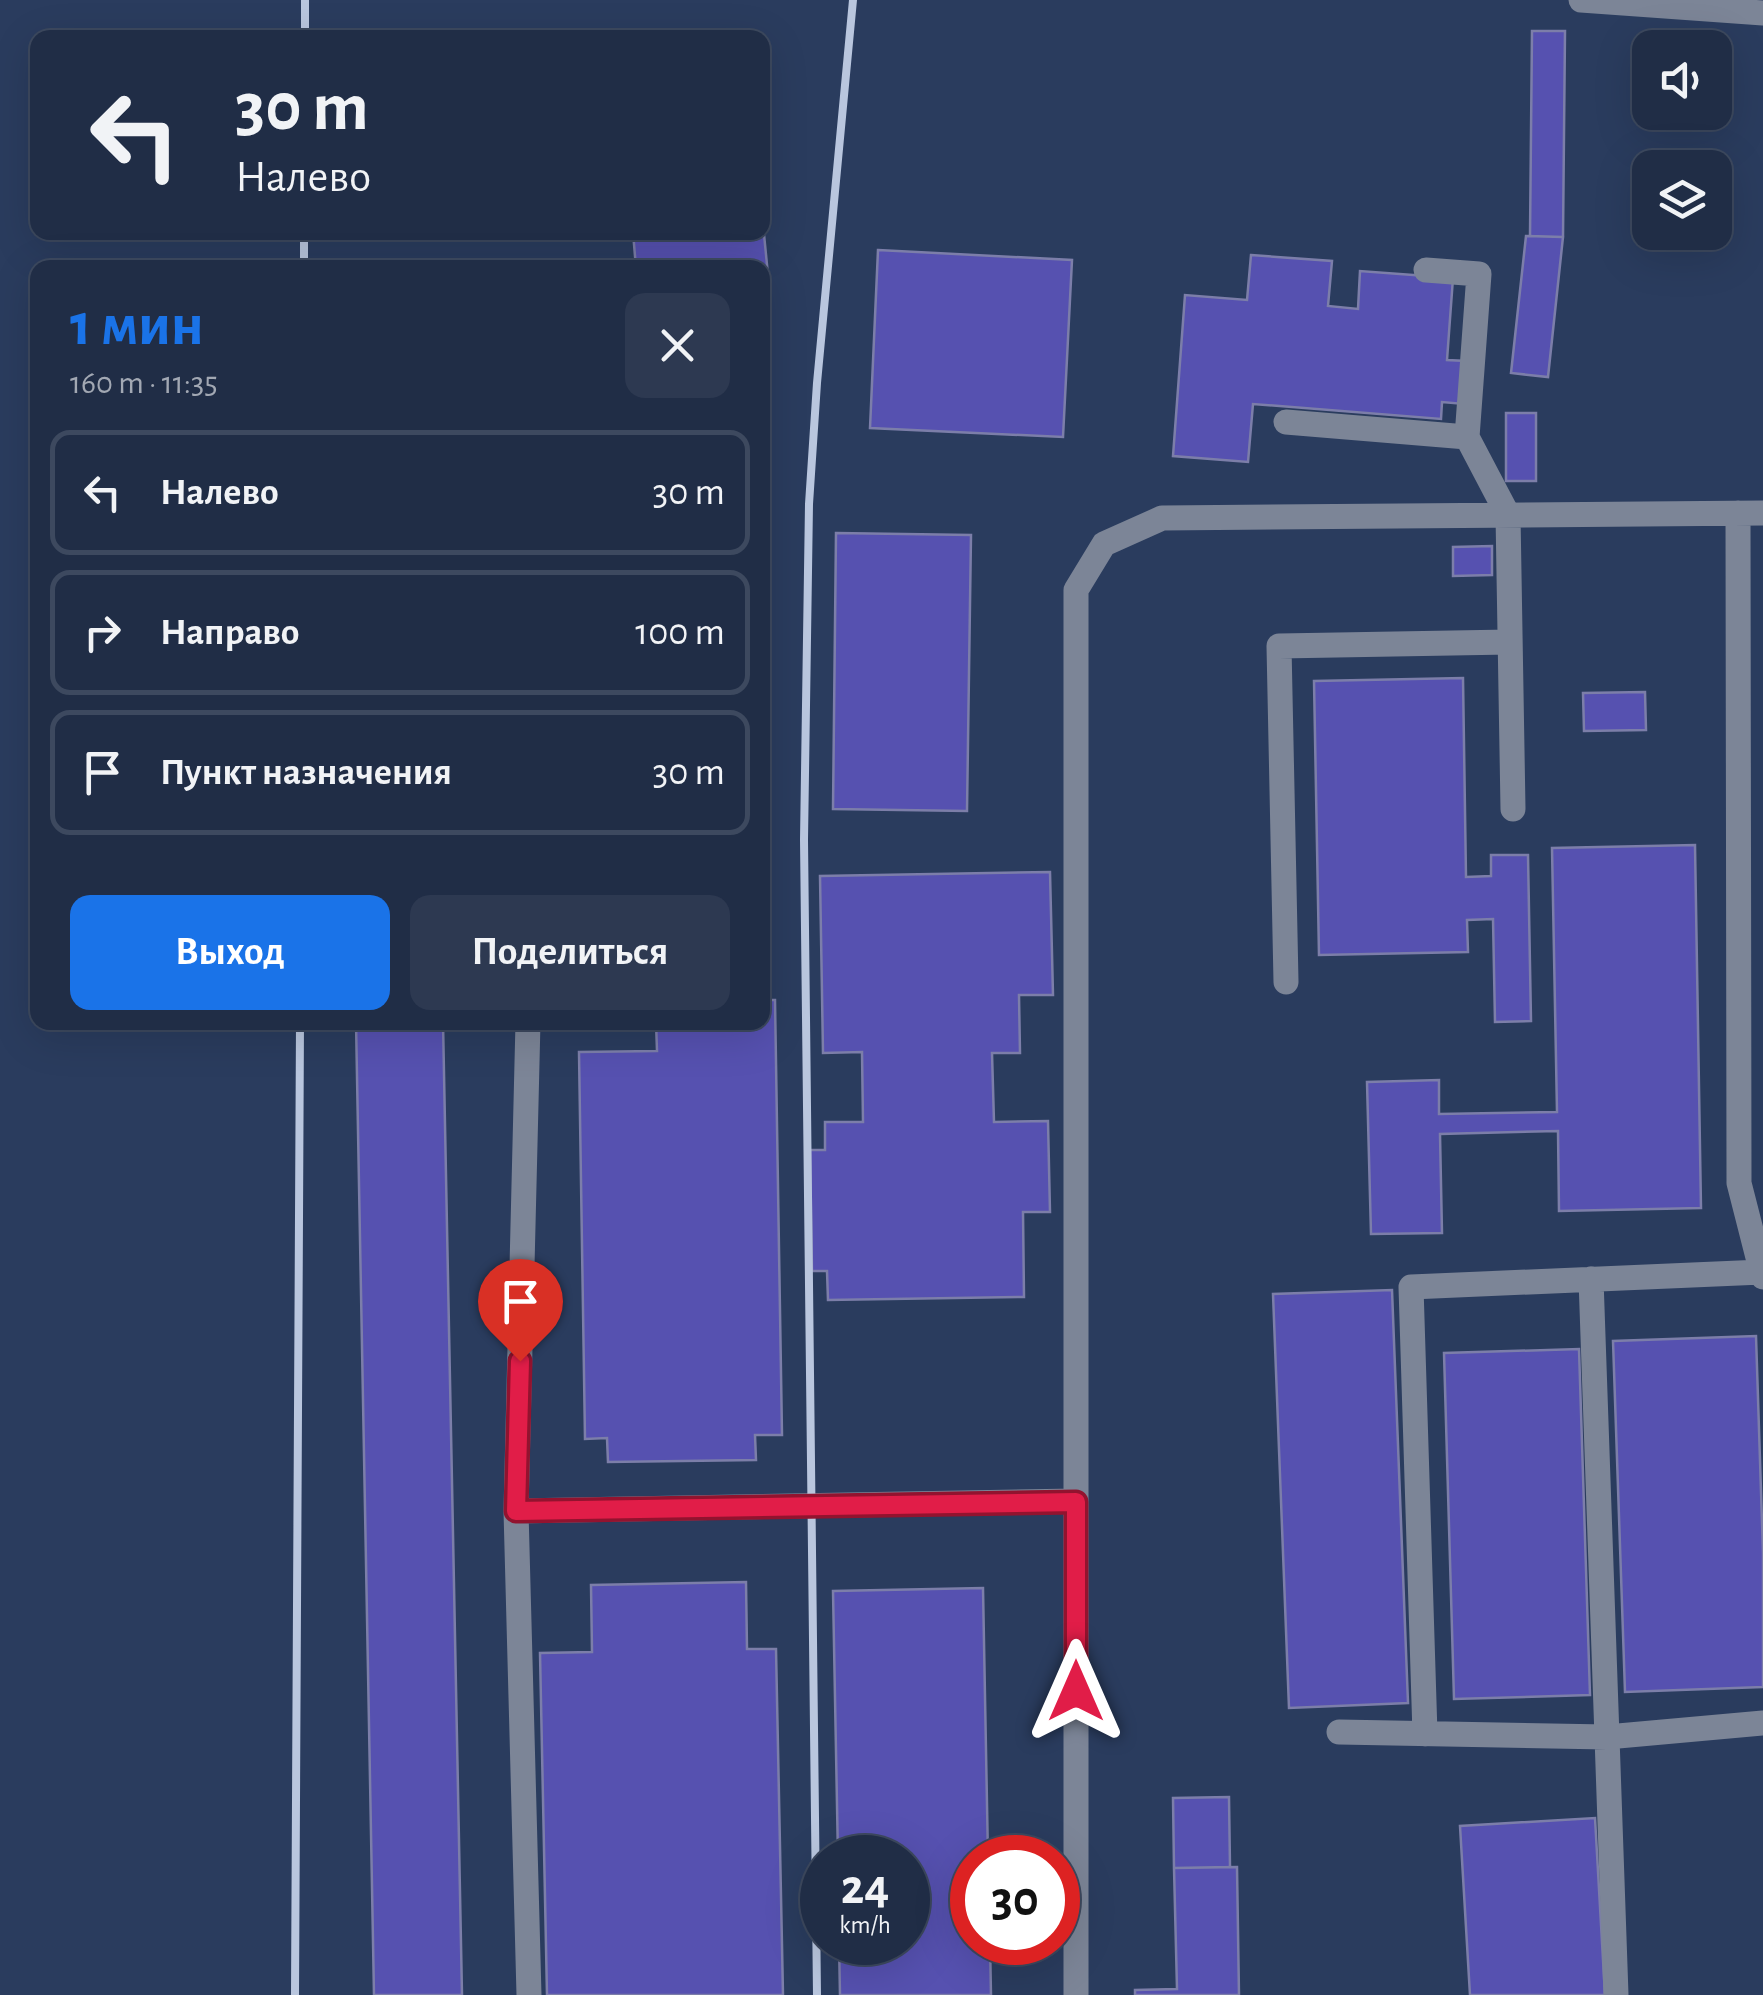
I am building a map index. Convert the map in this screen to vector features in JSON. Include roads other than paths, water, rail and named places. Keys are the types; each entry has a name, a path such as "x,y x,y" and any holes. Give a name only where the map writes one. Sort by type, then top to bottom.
{"street":[{"path":"1581,0 1763,13"},
{"path":"1426,270 1480,274 1466,437 1508,515 1513,809"},
{"path":"1286,422 1466,437"},
{"path":"1076,1995 1076,590 1104,544 1162,518 1751,513 1739,1183 1762,1275 1411,1287 1424,1734"},
{"path":"1286,982 1279,646 1510,642"},
{"path":"528,1030 516,1511 529,1995"},
{"path":"1590,1278 1616,1995"},
{"path":"516,1511 1076,1502"},
{"path":"1339,1732 1608,1737 1763,1723"}],"railway":[{"path":"305,0 305,30"},
{"path":"817,1995 804,840 809,504 853,0"},
{"path":"304,240 304,260"},
{"path":"295,1995 300,1030"}]}
